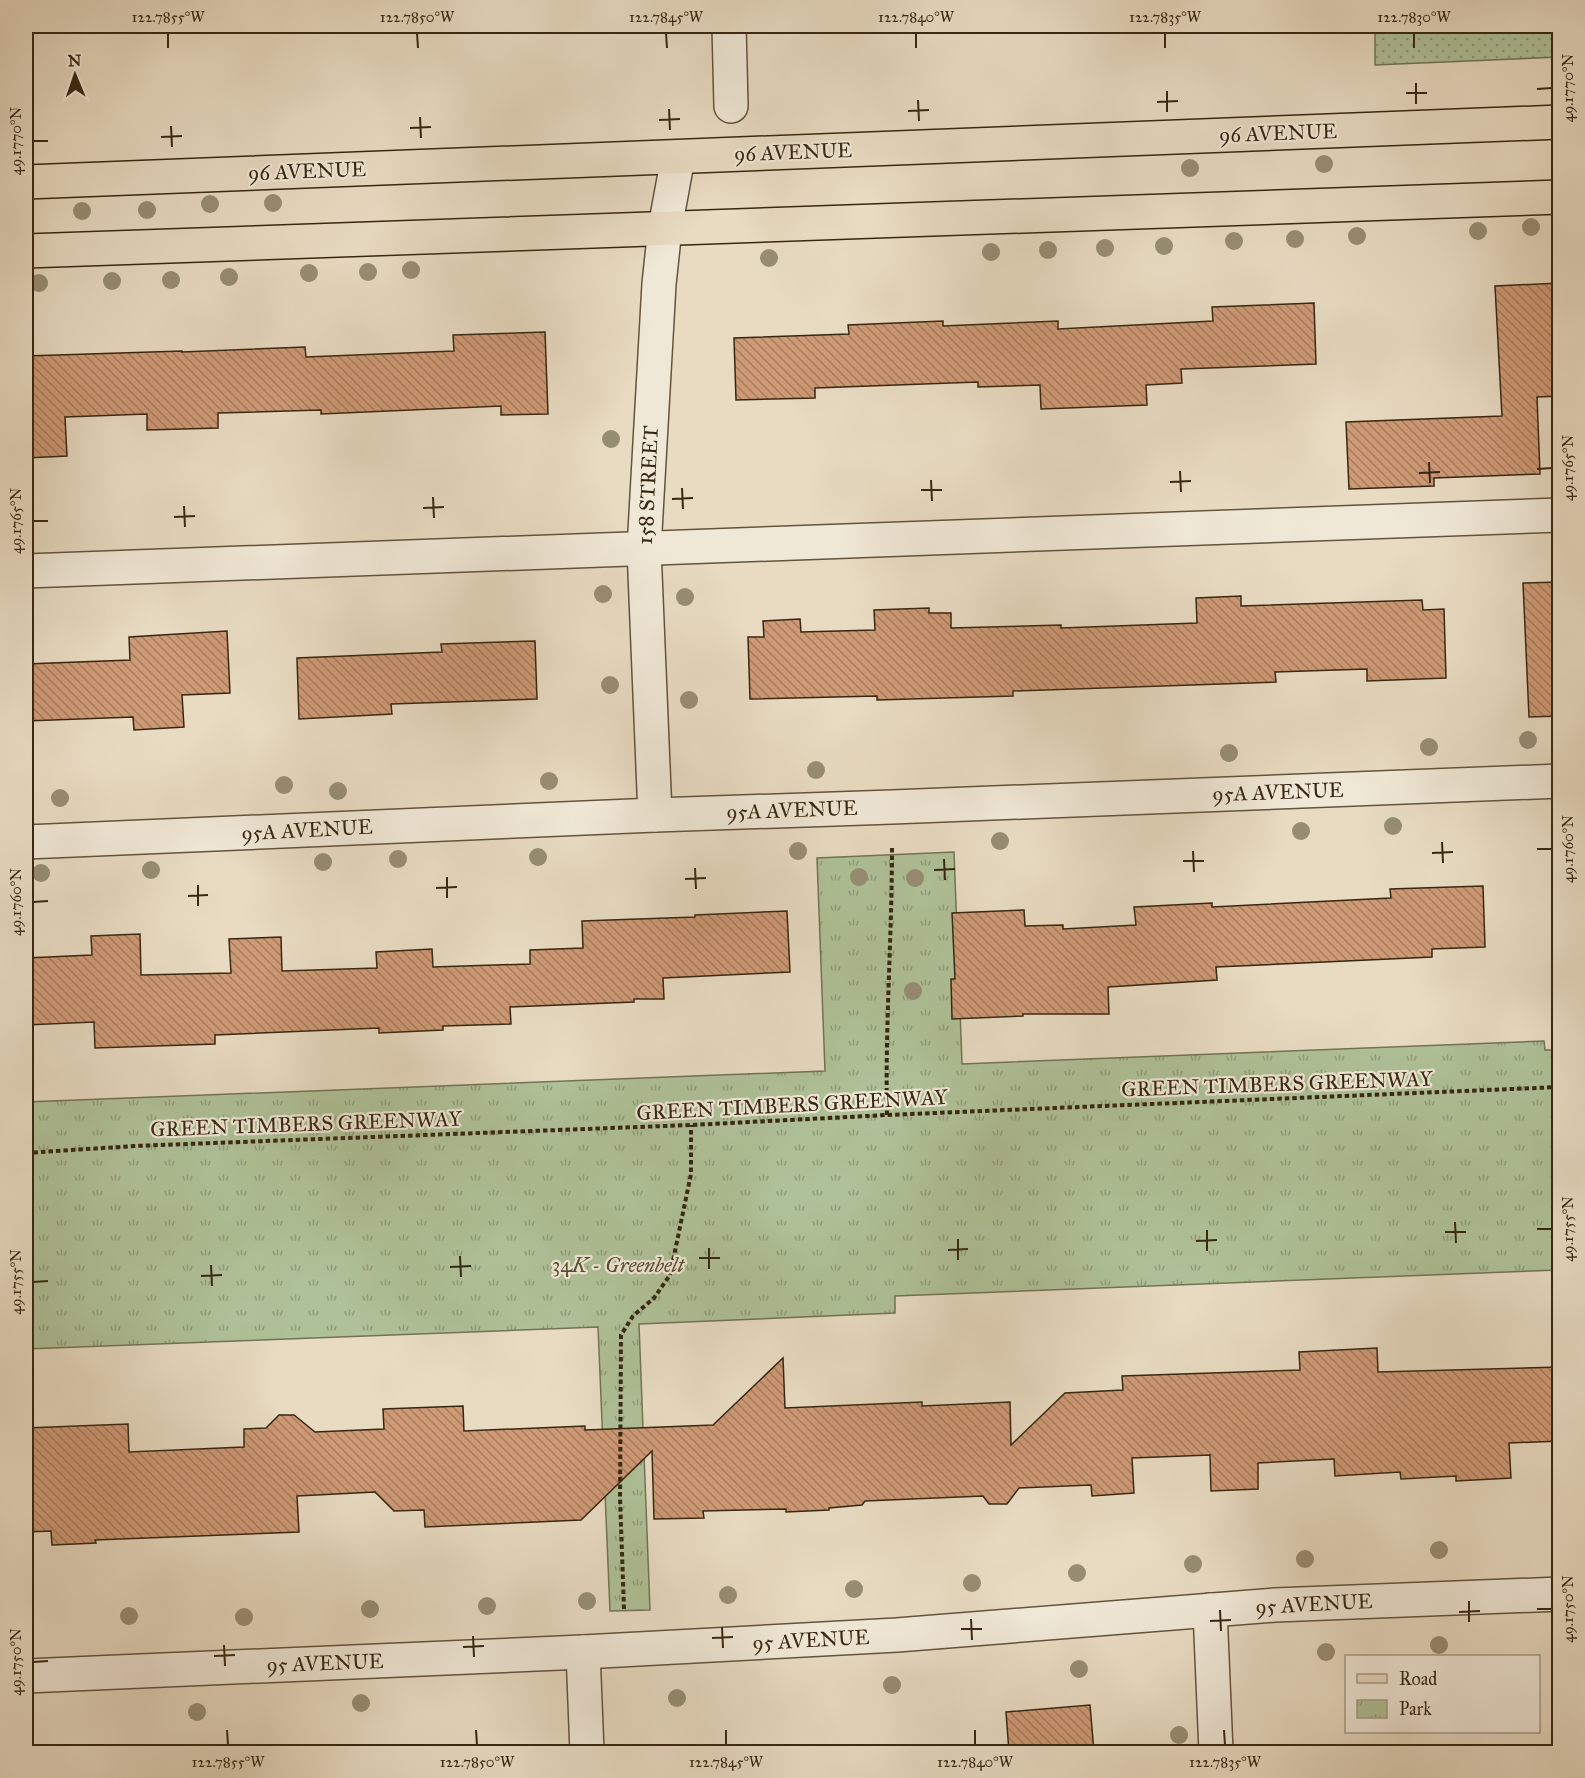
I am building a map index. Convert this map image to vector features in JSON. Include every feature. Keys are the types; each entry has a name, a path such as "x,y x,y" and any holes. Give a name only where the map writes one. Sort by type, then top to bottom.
{"main road":[{"name":"96 AVENUE","path":"26,182 1560,122"},
{"path":"26,251 1560,197"}],"street":[{"path":"729,26 731,106"},
{"name":"158 STREET","path":"655,814 644,549 659,285 665,228 678,157"},
{"path":"26,571 1560,515"},
{"name":"95A AVENUE","path":"26,842 655,814 1560,781"},
{"name":"95 AVENUE","path":"26,1676 583,1652 897,1635 1275,1605 1560,1594"},
{"path":"1210,1610 1216,1752"},
{"path":"583,1652 587,1752"}],"path":[{"path":"886,1115 892,840"},
{"name":"GREEN TIMBERS GREENWAY","path":"26,1153 134,1146 692,1125 1560,1087"},
{"path":"624,1612 620,1498 621,1335 633,1316 654,1298 670,1275 691,1174 692,1125"}],"green space":[{"path":"1375,26 1559,26 1559,57 1375,65"},
{"name":"34K - Greenbelt","path":"954,852 962,1064 1544,1041 1545,1050 1559,1050 1559,1270 895,1296 895,1313 639,1324 650,1610 610,1611 598,1327 26,1349 26,1102 825,1071 817,858"}],"building":[{"path":"1560,283 1560,396 1537,397 1540,474 1434,478 1434,486 1349,489 1346,422 1502,416 1495,286"},
{"path":"1314,303 1316,364 1181,369 1182,383 1146,385 1147,405 1041,409 1040,385 978,387 978,382 815,388 815,398 736,400 734,338 849,334 848,325 943,321 943,326 1058,321 1058,329 1213,321 1212,307"},
{"path":"545,332 548,414 501,415 501,406 321,414 321,410 218,413 218,428 147,430 147,414 65,417 67,456 26,458 26,356 305,347 306,357 454,351 453,335"},
{"path":"1560,582 1560,716 1529,717 1523,583"},
{"path":"1241,596 1241,606 1422,600 1423,610 1444,609 1446,678 1367,681 1367,669 1275,672 1276,682 1013,691 1013,696 877,700 877,696 750,699 748,637 764,637 763,621 800,619 801,632 875,630 874,610 929,608 929,613 951,613 951,628 1061,625 1061,628 1197,623 1196,598"},
{"path":"227,631 230,693 182,695 184,727 134,730 133,717 26,721 26,664 130,660 129,637"},
{"path":"535,641 537,699 391,704 392,714 299,719 297,658 442,652 441,644"},
{"path":"1483,886 1485,947 1432,949 1432,957 1216,967 1217,980 1108,987 1109,1014 1023,1014 1023,1016 952,1019 951,979 955,979 952,913 1024,910 1025,926 1063,925 1063,929 1136,925 1134,907 1212,903 1212,907 1391,898 1390,889"},
{"path":"787,911 790,972 663,978 664,999 510,1007 511,1024 443,1026 443,1030 379,1033 379,1028 215,1035 215,1044 95,1048 94,1022 26,1025 26,958 92,955 91,936 140,934 141,975 231,973 229,939 281,937 282,971 377,968 376,952 432,949 433,967 530,964 530,950 583,948 582,921"},
{"path":"1377,1348 1378,1372 1560,1367 1560,1441 1509,1443 1511,1478 1456,1481 1456,1476 1401,1479 1400,1472 1335,1476 1334,1459 1258,1463 1258,1489 1211,1491 1210,1455 1132,1458 1134,1493 1092,1496 1091,1485 1019,1488 1007,1504 989,1504 983,1496 865,1501 862,1505 829,1508 829,1510 703,1511 704,1518 654,1519 652,1451 581,1520 425,1527 424,1510 394,1511 375,1492 297,1496 299,1532 95,1540 96,1543 52,1545 51,1531 26,1532 26,1428 128,1424 129,1452 244,1447 244,1429 266,1428 279,1415 294,1415 315,1432 384,1429 383,1409 463,1406 464,1431 585,1426 585,1430 713,1425 783,1358 785,1408 922,1402 922,1406 1010,1402 1011,1445 1065,1393 1123,1390 1122,1376 1300,1370 1299,1352"},
{"path":"1090,1705 1094,1752 1009,1752 1006,1712"}]}
